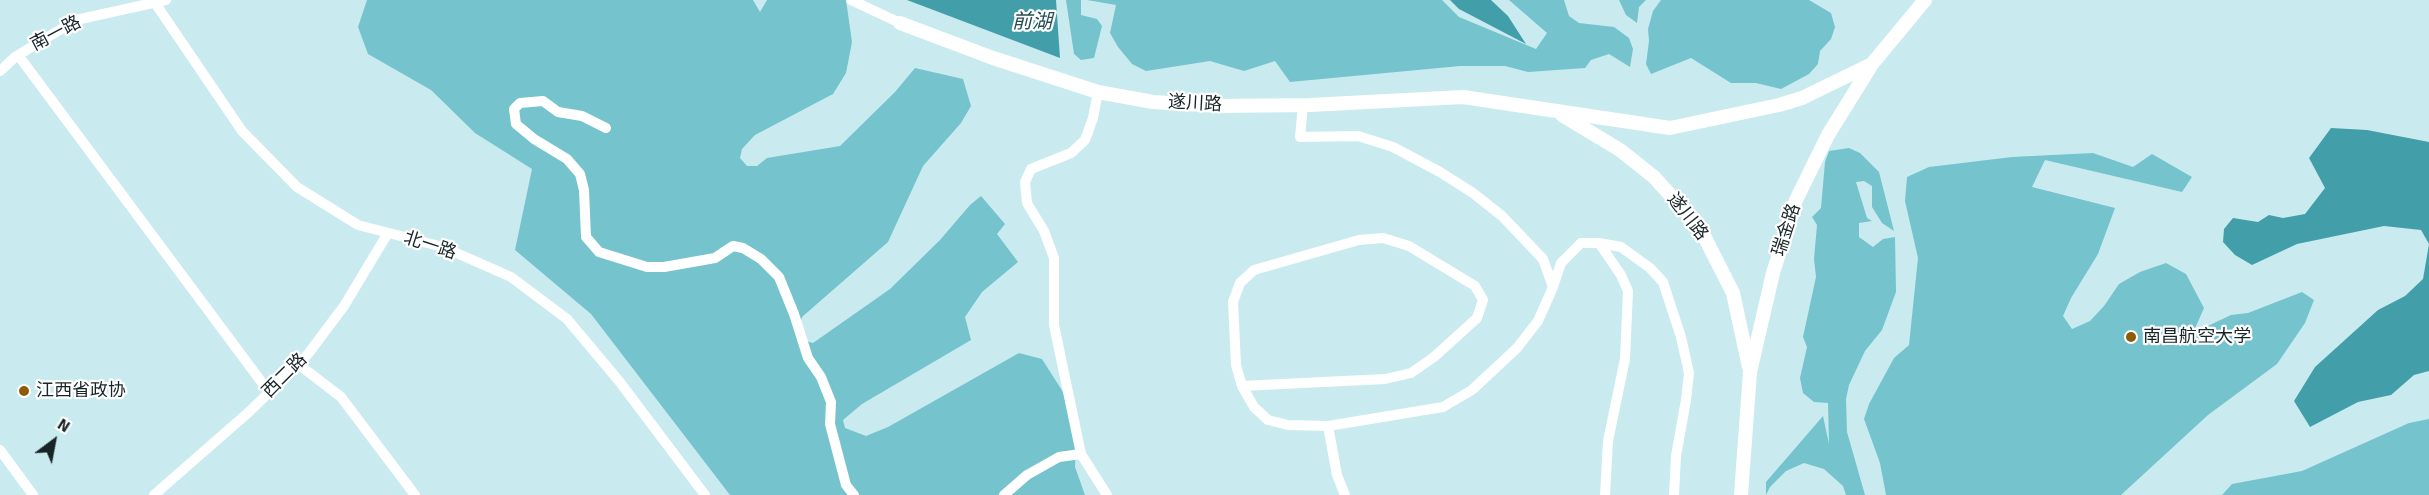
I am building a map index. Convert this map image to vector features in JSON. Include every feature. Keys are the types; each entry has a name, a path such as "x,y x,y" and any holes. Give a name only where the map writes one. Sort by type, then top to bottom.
{"street":[{"name":"南一路","path":"0,72 18,55 76,21 158,0"},
{"name":"北一路","path":"158,0 242,131 297,187 358,225 443,248 511,277 567,319 619,381 705,495"},
{"name":"遂川路","path":"851,0 900,23 993,58 1098,92 1153,102 1219,106 1303,105 1463,98 1670,128 1802,98 1872,64"},
{"name":"瑞金路","path":"1741,495 1750,372 1773,273 1796,200 1828,135 1872,64 1925,0"},
{"path":"18,55 270,392"},
{"path":"1098,92 1093,118 1085,140 1071,153 1031,169 1025,182 1027,203 1044,231 1054,258 1054,325 1081,454 1107,495"},
{"path":"606,128 582,116 558,112 543,101 520,104 514,110 516,124 534,139 567,159 580,174 584,190 586,237 599,252 646,267 664,267 709,260 733,246 761,259 779,277 808,358 821,377 831,402 830,424 846,485 854,495"},
{"path":"1303,105 1300,137 1358,136 1393,147 1473,193 1502,216 1543,259 1553,287"},
{"name":"遂川路","path":"1556,111 1620,150 1654,177 1700,228 1732,293 1750,372"},
{"name":"西二路","path":"154,495 270,392 298,364 344,306 388,233"},
{"path":"1242,386 1385,379 1411,373 1434,357 1477,318 1483,300 1476,286 1409,246 1383,238 1359,240 1254,270 1240,283 1233,302 1236,365 1242,386 1254,407 1268,420 1288,425 1328,426 1443,407 1472,390 1517,348 1538,321 1561,263 1581,243 1621,247 1650,268 1663,282 1681,337 1689,373 1676,456 1674,495"},
{"path":"1599,243 1621,275 1628,291 1625,359 1608,441 1605,495"},
{"path":"298,364 341,397 415,495"},
{"path":"1328,426 1337,475 1345,495"},
{"path":"0,450 33,495"},
{"path":"1004,495 1027,475 1043,466 1059,458 1081,454"}],"shaded area":[{"path":"367,0 753,0 760,12 767,0 846,0 852,42 846,73 833,94 755,135 742,149 740,158 747,166 757,166 767,158 840,146 895,92 915,68 963,79 971,106 961,123 923,166 888,242 802,317 798,329 802,340 813,343 890,289 981,196 1005,224 997,234 1018,262 982,292 965,317 971,340 862,404 843,420 845,428 866,436 888,427 1019,353 1042,359 1077,414 1075,467 1085,495 730,495 591,314 515,250 532,169 475,133 431,90 368,54 358,27"},
{"path":"1066,0 1081,0 1081,15 1097,19 1102,26 1094,58 1081,60 1074,54"},
{"path":"1087,0 1442,0 1459,17 1536,49 1547,33 1509,0 1564,0 1569,16 1579,23 1614,27 1629,38 1633,49 1630,67 1609,54 1591,60 1585,68 1528,72 1505,66 1460,66 1290,82 1275,61 1244,71 1210,61 1146,71 1132,64 1110,33 1116,5"},
{"path":"1619,0 1646,0 1639,7 1637,23 1626,15"},
{"path":"1661,0 1809,0 1831,13 1835,27 1831,39 1820,51 1818,64 1809,74 1781,89 1756,83 1731,83 1691,58 1651,74 1646,64 1648,29 1653,11"},
{"path":"1849,148 1860,153 1879,172 1894,231 1882,223 1872,207 1872,186 1864,181 1856,182 1867,218 1872,221 1859,223 1859,237 1873,247 1883,239 1895,237 1896,292 1882,330 1865,351 1849,385 1846,399 1847,432 1865,495 1846,495 1843,486 1824,469 1804,463 1786,471 1770,487 1766,495 1766,482 1823,416 1829,444 1828,403 1814,402 1803,393 1800,378 1807,347 1803,337 1816,277 1814,259 1817,225 1812,217 1821,208 1825,162 1829,151"},
{"path":"2093,153 2133,167 2152,154 2192,177 2182,192 2045,160 2032,187 2115,208 2098,254 2071,298 2063,316 2072,329 2090,321 2119,284 2140,272 2166,263 2186,274 2204,308 2193,333 2231,315 2248,313 2302,292 2314,300 2305,323 2277,364 2208,415 2121,495 1886,495 1880,463 1864,419 1869,404 1894,358 1909,345 1918,258 1905,201 1907,177 1929,167 2012,157"},
{"path":"2429,419 2429,495 2222,495 2232,484 2302,471 2409,423"}],"water":[{"name":"前湖","path":"907,0 1056,0 1060,58"},
{"path":"1450,0 1491,0 1508,16 1526,44 1459,9"},
{"path":"2331,128 2367,130 2429,142 2429,244 2421,230 2384,226 2297,244 2252,265 2235,255 2223,242 2224,229 2233,218 2258,222 2269,215 2283,218 2305,214 2325,188 2309,158"},
{"path":"2429,244 2429,371 2414,375 2391,395 2358,402 2310,427 2294,401 2315,367 2378,310 2405,296 2423,279"}],"place":[{"name":"南昌航空大学","path":"2131,337"},
{"name":"江西省政协","path":"24,391"}]}
